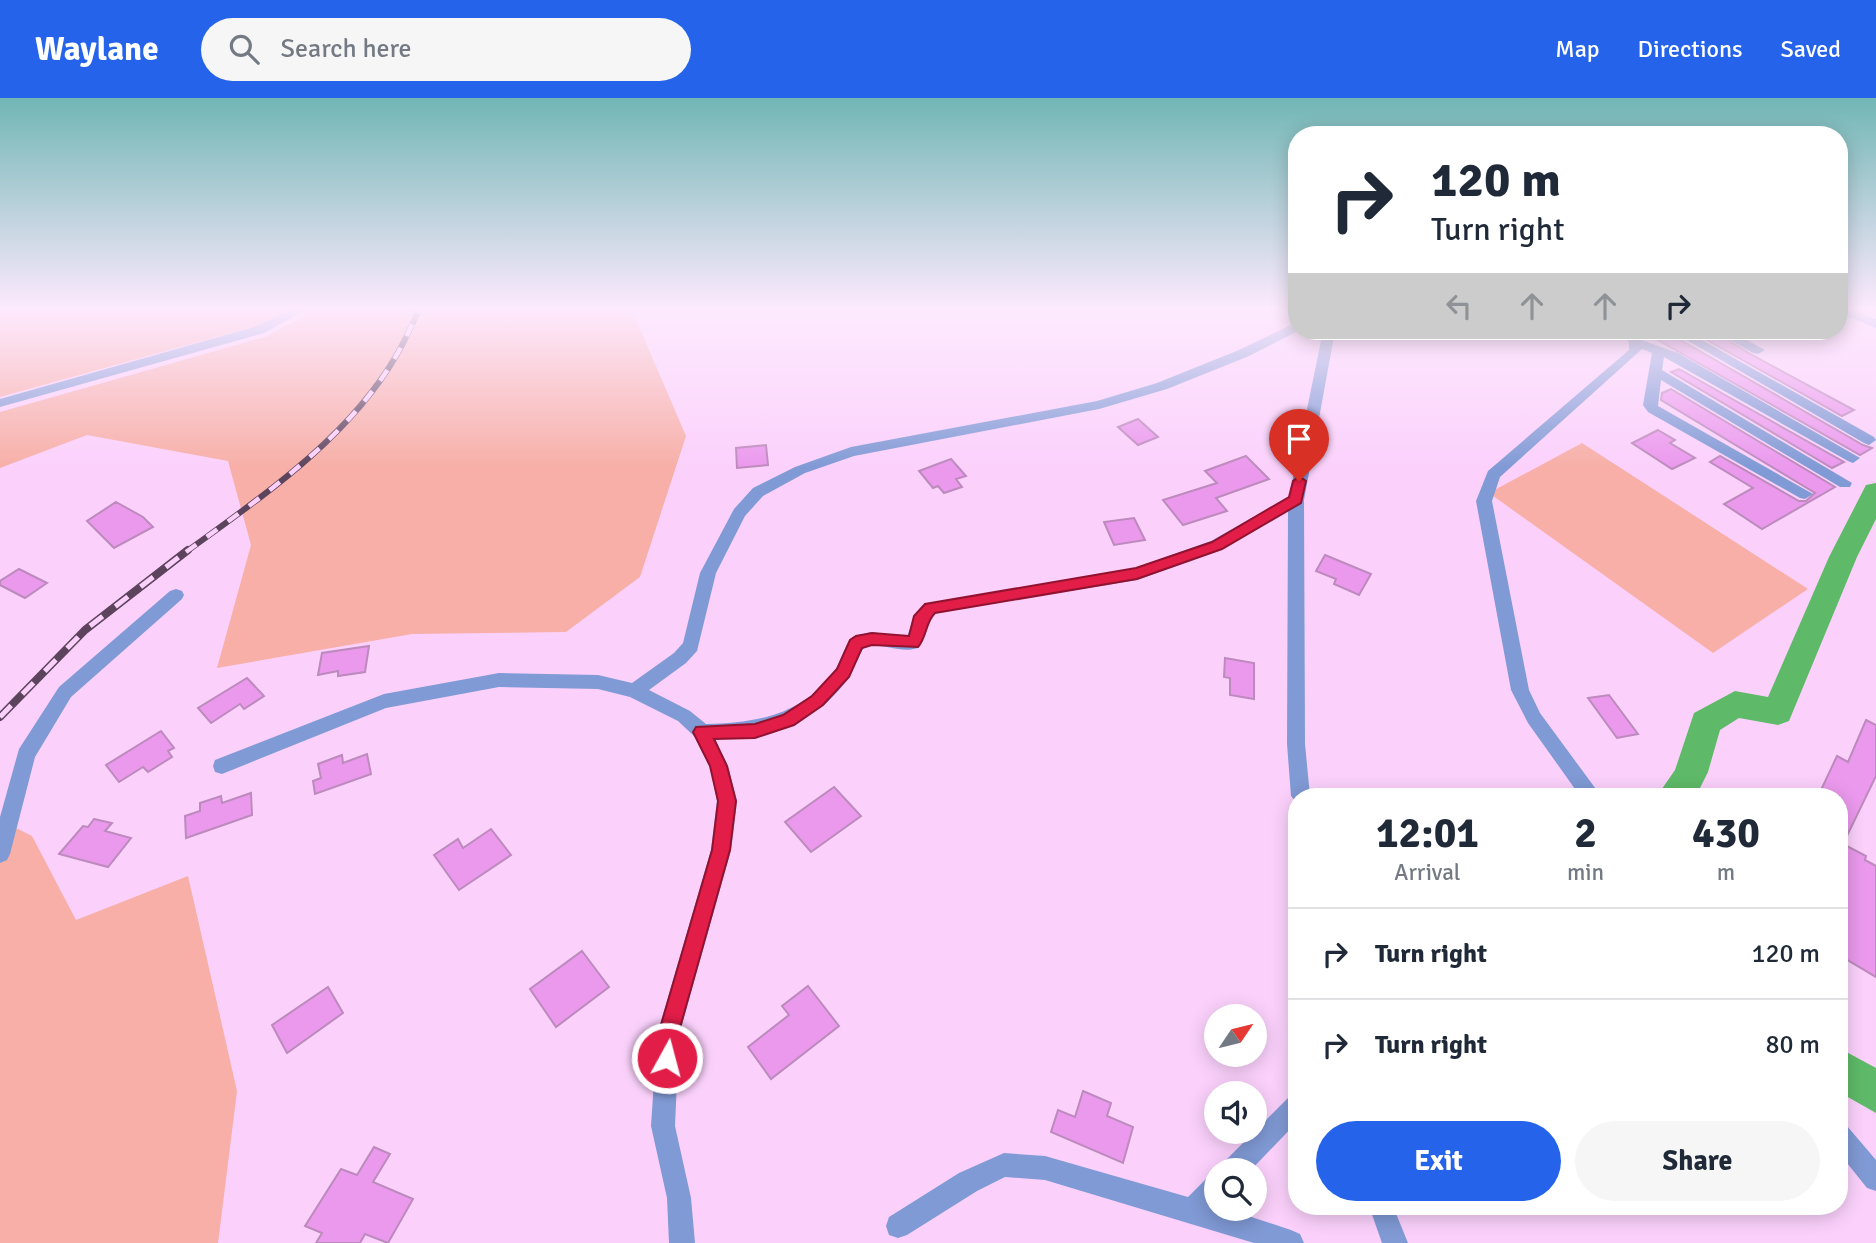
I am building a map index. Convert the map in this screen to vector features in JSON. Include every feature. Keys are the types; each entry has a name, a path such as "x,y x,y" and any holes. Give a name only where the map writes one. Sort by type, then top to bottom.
{"street":[{"path":"0,402 146,361"},
{"path":"634,691 680,658 691,646 708,573 738,513 758,492 800,470 851,452 1098,405 1162,386 1223,361"},
{"path":"1300,788 1296,744 1296,500 1323,361"},
{"path":"1585,788 1534,718 1520,690 1484,500 1493,475 1623,361"},
{"path":"1657,361 1650,405 1653,409 1805,495"},
{"path":"1681,361 1853,458"},
{"path":"1731,361 1869,440"},
{"path":"1655,370 1845,484"},
{"path":"702,732 755,731 789,720 817,700 843,673 855,645 862,640 872,639 912,643 922,616 931,608 1137,574 1217,545 1296,500"},
{"path":"0,854 26,755 65,692 176,595"},
{"path":"222,766 384,701 499,680 598,682 634,691 684,716 702,732 719,766 727,801 721,850 668,1035 663,1126 679,1198 681,1243"},
{"path":"1246,1158 1288,1114"},
{"path":"1848,1146 1876,1179"},
{"path":"898,1226 968,1182 1004,1165 1045,1168 1192,1210 1291,1243"},
{"path":"1192,1210 1204,1198"},
{"path":"1384,1215 1395,1243"}],"shaded area":[{"path":"0,361 128,361 0,397"},
{"path":"179,361 654,361 686,436 640,577 566,632 412,634 217,668 251,545 228,461 87,435 0,468 0,412"},
{"path":"1582,443 1808,589 1713,653 1489,493"},
{"path":"0,820 32,836 76,920 188,876 237,1091 218,1243 0,1243"}],"building":[{"path":"1696,361 1718,361 1872,448 1860,455"},
{"path":"1745,361 1764,361 1854,410 1842,416"},
{"path":"1679,369 1844,462 1832,468 1671,372"},
{"path":"1671,389 1835,487 1762,529 1724,504 1753,488 1710,462 1720,456 1799,501 1806,501 1815,493 1661,400 1662,393"},
{"path":"1138,419 1158,437 1138,445 1118,427"},
{"path":"1658,430 1675,440 1670,443 1695,458 1672,469 1632,443"},
{"path":"766,445 768,465 737,468 736,448"},
{"path":"1246,456 1269,479 1216,498 1227,511 1183,525 1163,500 1217,483 1205,471"},
{"path":"951,459 966,476 956,479 962,487 944,493 938,486 933,488 919,471"},
{"path":"116,502 143,517 153,527 114,548 87,521"},
{"path":"1134,518 1145,540 1114,545 1104,522"},
{"path":"1325,555 1371,574 1359,595 1334,584 1336,579 1316,571"},
{"path":"19,569 47,583 25,598 0,585 0,581"},
{"path":"369,646 365,672 338,676 338,671 318,675 322,653"},
{"path":"1225,658 1254,663 1254,699 1230,695 1230,678 1224,677"},
{"path":"247,678 264,696 244,709 240,704 211,723 198,708"},
{"path":"1609,695 1638,734 1617,738 1588,698"},
{"path":"1866,720 1876,725 1876,776 1848,834 1848,788 1822,788 1837,756 1848,762"},
{"path":"161,731 174,748 168,751 172,757 148,772 143,767 119,782 106,765"},
{"path":"367,754 371,774 315,794 313,781 321,778 318,764 342,755 343,763"},
{"path":"834,787 861,816 811,852 785,822"},
{"path":"251,793 252,815 186,838 185,816 200,811 200,803 221,796 222,803"},
{"path":"94,819 112,823 105,831 131,838 108,867 59,854 83,826 88,827"},
{"path":"491,829 511,855 459,890 434,855 458,839 463,848"},
{"path":"1848,847 1866,856 1865,860 1876,866 1876,977 1848,960"},
{"path":"582,951 609,987 556,1027 530,989"},
{"path":"808,986 839,1026 771,1079 748,1047 789,1015 782,1006"},
{"path":"328,987 343,1013 287,1053 272,1025"},
{"path":"1083,1091 1111,1103 1107,1116 1133,1127 1123,1163 1051,1132 1058,1110 1075,1117"},
{"path":"374,1147 390,1154 373,1182 413,1199 388,1243 365,1234 360,1243 316,1243 322,1233 305,1226 341,1169 357,1175"}],"waterway":[{"path":"1682,788 1691,772 1706,722 1735,704 1778,712 1843,557 1876,492"},
{"path":"1848,1074 1876,1092"}],"railway":[{"path":"186,552 273,488 328,440 376,386 392,361"},
{"path":"0,717 85,630 188,550"}],"route":[{"path":"667,1058 668,1035 721,850 727,801 719,766 702,732 755,731 789,720 817,700 843,673 855,645 862,640 872,639 912,643 922,616 931,608 1137,574 1217,545 1296,500 1299,481"}]}
